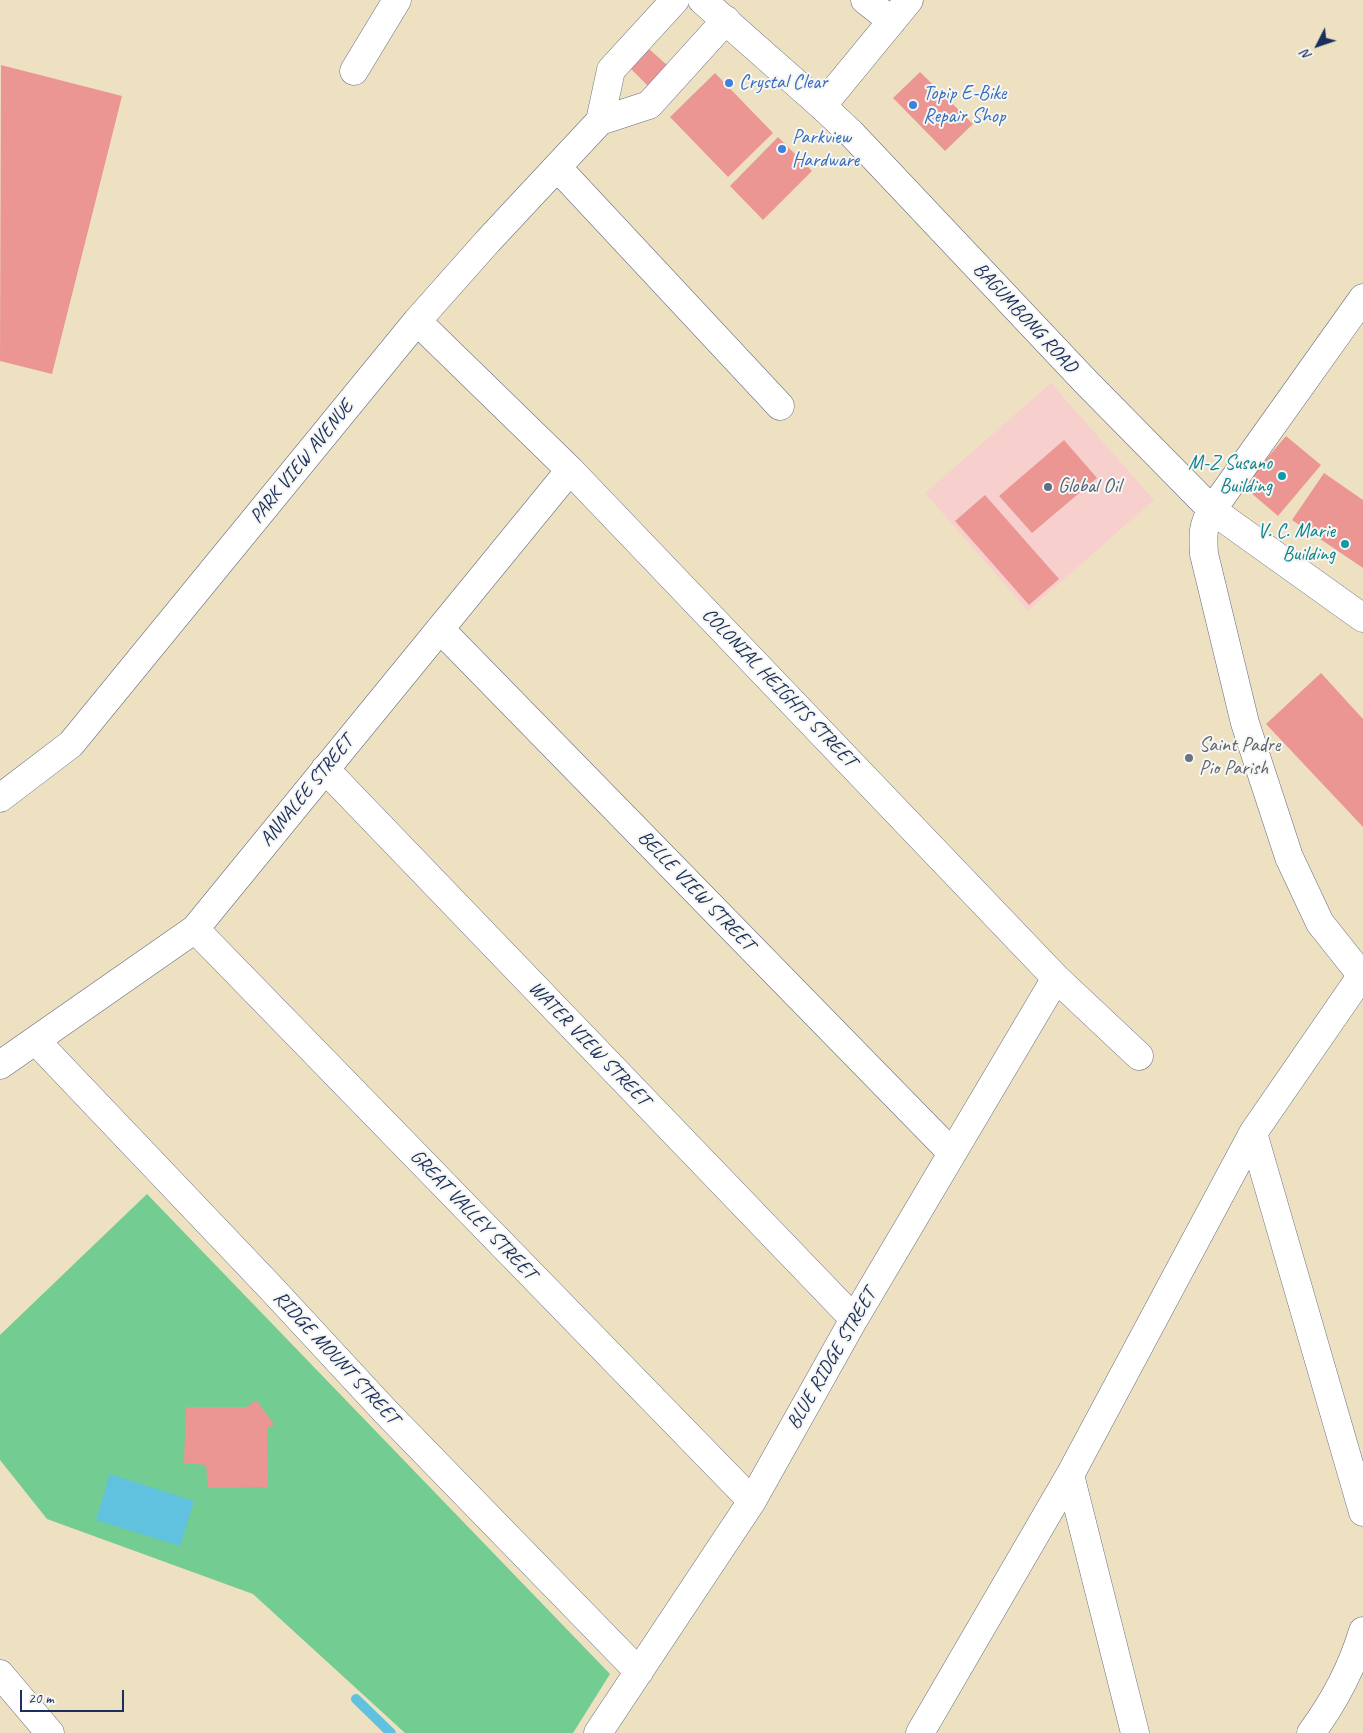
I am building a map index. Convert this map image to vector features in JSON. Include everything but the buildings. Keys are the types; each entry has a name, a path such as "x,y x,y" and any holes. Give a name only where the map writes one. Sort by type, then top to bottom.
{"street":[{"path":"354,71 397,0"},
{"path":"600,121 611,70 675,0"},
{"name":"BAGUMBONG ROAD","path":"702,0 822,106 1085,381 1212,510 1363,618"},
{"path":"865,0 892,21"},
{"path":"822,106 909,0"},
{"name":"PARK VIEW AVENUE","path":"0,798 71,744 417,321 557,167 600,121 649,105 726,20"},
{"path":"557,167 780,406"},
{"path":"920,1733 1070,1475 1253,1133 1363,976 1320,924 1289,857 1245,722 1204,554 1203,534 1205,521 1212,510 1363,298"},
{"name":"COLONIAL HEIGHTS STREET","path":"417,321 570,470 1056,978 1139,1056"},
{"name":"ANNALEE STREET","path":"0,1065 195,929 570,470"},
{"name":"BELLE VIEW STREET","path":"440,629 952,1153"},
{"name":"WATER VIEW STREET","path":"325,769 854,1319"},
{"name":"GREAT VALLEY STREET","path":"195,929 752,1501"},
{"name":"BLUE RIDGE STREET","path":"598,1733 752,1501 854,1319 1056,978"},
{"name":"RIDGE MOUNT STREET","path":"36,1041 385,1411 639,1672"},
{"path":"1253,1133 1363,1512"},
{"path":"1070,1475 1135,1733"},
{"path":"1310,1733 1327,1712 1351,1664 1363,1631"},
{"path":"0,1674 50,1733"}],"shaded area":[{"path":"1051,383 1154,500 1028,611 925,493"}],"green space":[{"path":"147,1194 610,1674 573,1733 405,1733 253,1594 47,1519 0,1460 0,1335"}],"water":[{"path":"110,1474 194,1501 180,1546 96,1520"}],"waterway":[{"path":"356,1699 391,1733"}],"place":[{"name":"Crystal Clear","path":"729,83"},
{"name":"Topip E-Bike Repair Shop","path":"913,105"},
{"name":"Parkview Hardware","path":"782,149"},
{"name":"M-Z Susano Building","path":"1282,476"},
{"name":"Global Oil","path":"1048,487"},
{"name":"V. C. Marie Building","path":"1345,544"},
{"name":"Saint Padre Pio Parish","path":"1189,758"}]}
